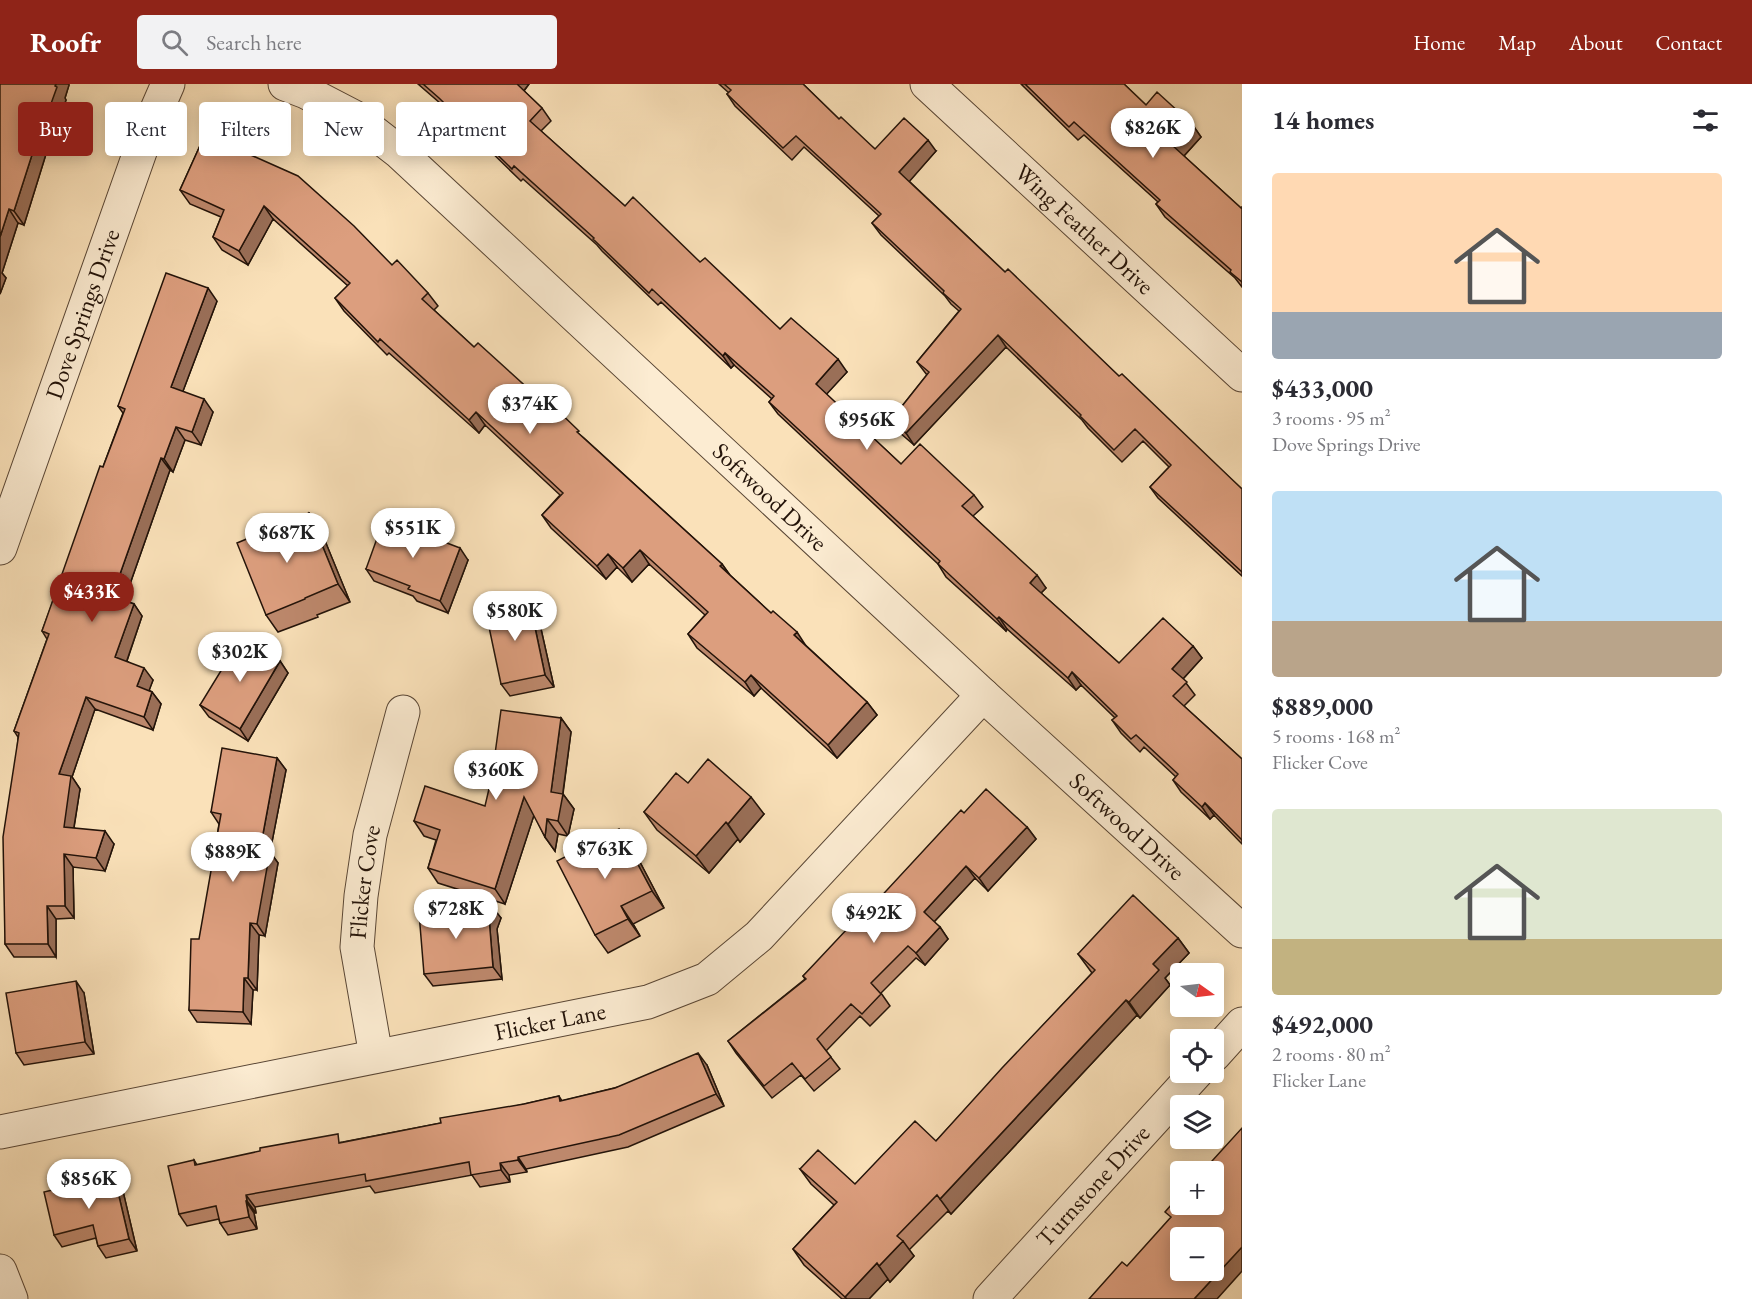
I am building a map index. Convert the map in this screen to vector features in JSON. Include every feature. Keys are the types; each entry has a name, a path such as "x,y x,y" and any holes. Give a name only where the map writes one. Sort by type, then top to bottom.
{"street":[{"name":"Dove Springs Drive","path":"0,548 147,132 168,84"},
{"name":"Softwood Drive","path":"285,84 306,92 354,117 399,152 983,695 1242,931"},
{"name":"Wing Feather Drive","path":"927,84 1242,375"},
{"name":"Flicker Lane","path":"0,1132 648,1002 707,979 759,936 983,695"},
{"name":"Flicker Cove","path":"376,1056 357,947 361,896 370,835 403,712"},
{"path":"1224,1044 1242,1024"},
{"name":"Turnstone Drive","path":"990,1299 1187,1083"},
{"path":"0,1271 12,1299"}],"building":[{"path":"0,84 56,84 52,102 18,102 18,156 32,156 14,211 9,209 0,237"},
{"path":"423,84 517,84 542,108 530,121 625,206 633,197 700,262 705,258 780,329 791,318 838,359 816,384 901,464 920,444 974,495 962,506 1037,575 1030,583 1119,663 1163,618 1193,646 1172,669 1187,682 1173,696 1242,759 1242,840 1205,803 1202,807 1173,780 1178,774 1136,735 1131,739 1112,720 1117,716 1072,672 1068,678 999,617 997,619 938,564 940,561 769,402 774,396 725,353 723,356 652,289 649,293 594,238 514,166 512,169 499,156 527,156 527,102 443,102"},
{"path":"724,84 803,84 839,119 841,117 875,149 904,118 928,140 899,172 1005,272 1008,269 1119,376 1122,374 1242,489 1242,572 1150,487 1171,465 1135,429 1114,450 998,335 906,433 891,420 929,372 917,362 961,309 872,223 881,214 796,136 783,148 727,94 731,90"},
{"path":"1025,84 1124,84 1146,105 1157,92 1192,124 1172,145 1242,207 1242,282 1156,204 1160,200 1074,122 1069,127"},
{"path":"199,148 199,156 253,156 298,176 354,226 392,265 397,260 428,293 422,299 474,347 478,343 552,410 554,407 579,431 577,432 722,564 720,566 771,613 773,611 797,632 794,635 867,702 828,745 751,675 745,682 688,634 708,612 640,550 623,568 608,554 597,566 542,515 563,493 476,412 469,420 380,339 378,342 335,298 350,283 264,206 239,251 213,237 224,210 180,190"},
{"path":"166,273 208,288 171,387 204,399 192,432 176,427 164,459 161,458 120,574 123,575 115,597 134,604 115,657 144,668 137,686 152,692 144,717 86,697 59,774 71,776 64,827 105,831 96,858 64,854 65,906 47,906 48,944 5,944 3,837 19,733 14,731 49,634 42,631 100,466 103,467 125,409 118,406"},
{"path":"309,513 338,584 266,615 237,543"},
{"path":"384,519 460,548 440,601 408,589 410,586 366,569"},
{"path":"529,599 545,675 501,684 485,608"},
{"path":"241,638 280,661 240,729 200,705"},
{"path":"501,710 561,718 551,792 563,794 558,821 547,819 545,837 524,797 495,889 428,868 440,830 414,821 425,786 485,806 492,776"},
{"path":"222,748 277,758 260,850 270,851 257,924 250,923 248,978 244,978 243,1012 189,1010 191,939 199,939 221,814 211,812"},
{"path":"708,759 751,797 696,856 644,812 676,773 688,783"},
{"path":"986,789 1027,827 979,878 966,866 924,912 940,927 916,953 908,946 871,983 881,994 862,1014 851,1004 817,1039 831,1057 805,1079 792,1063 764,1086 728,1041 806,979 803,976 848,928 850,930 961,810 964,813"},
{"path":"619,829 652,891 621,906 628,919 595,935 557,861"},
{"path":"1133,895 1178,938 1153,964 1159,970 1129,1002 1126,1000 940,1199 937,1195 897,1236 903,1241 879,1266 877,1263 845,1297 793,1249 837,1202 800,1169 818,1150 855,1184 915,1121 936,1141 1095,970 1078,954"},
{"path":"488,904 488,907 492,906 489,917 493,967 424,974 419,913 482,907"},
{"path":"76,981 85,1042 16,1053 6,993"},
{"path":"698,1053 716,1094 619,1135 518,1157 518,1160 500,1163 501,1170 471,1175 469,1162 366,1181 365,1174 246,1195 249,1217 220,1223 216,1206 179,1214 168,1166 194,1160 195,1165 260,1151 260,1148 338,1134 339,1143 441,1123 440,1118 559,1096 560,1101 615,1088"},
{"path":"1242,1128 1242,1247 1224,1266 1224,1227 1170,1227 1170,1281 1211,1281 1194,1299 1089,1299 1122,1262 1127,1266 1171,1217 1165,1212 1170,1206 1170,1215 1224,1215 1224,1161 1212,1161"},
{"path":"114,1175 129,1239 98,1246 93,1225 54,1235 44,1192"}]}
